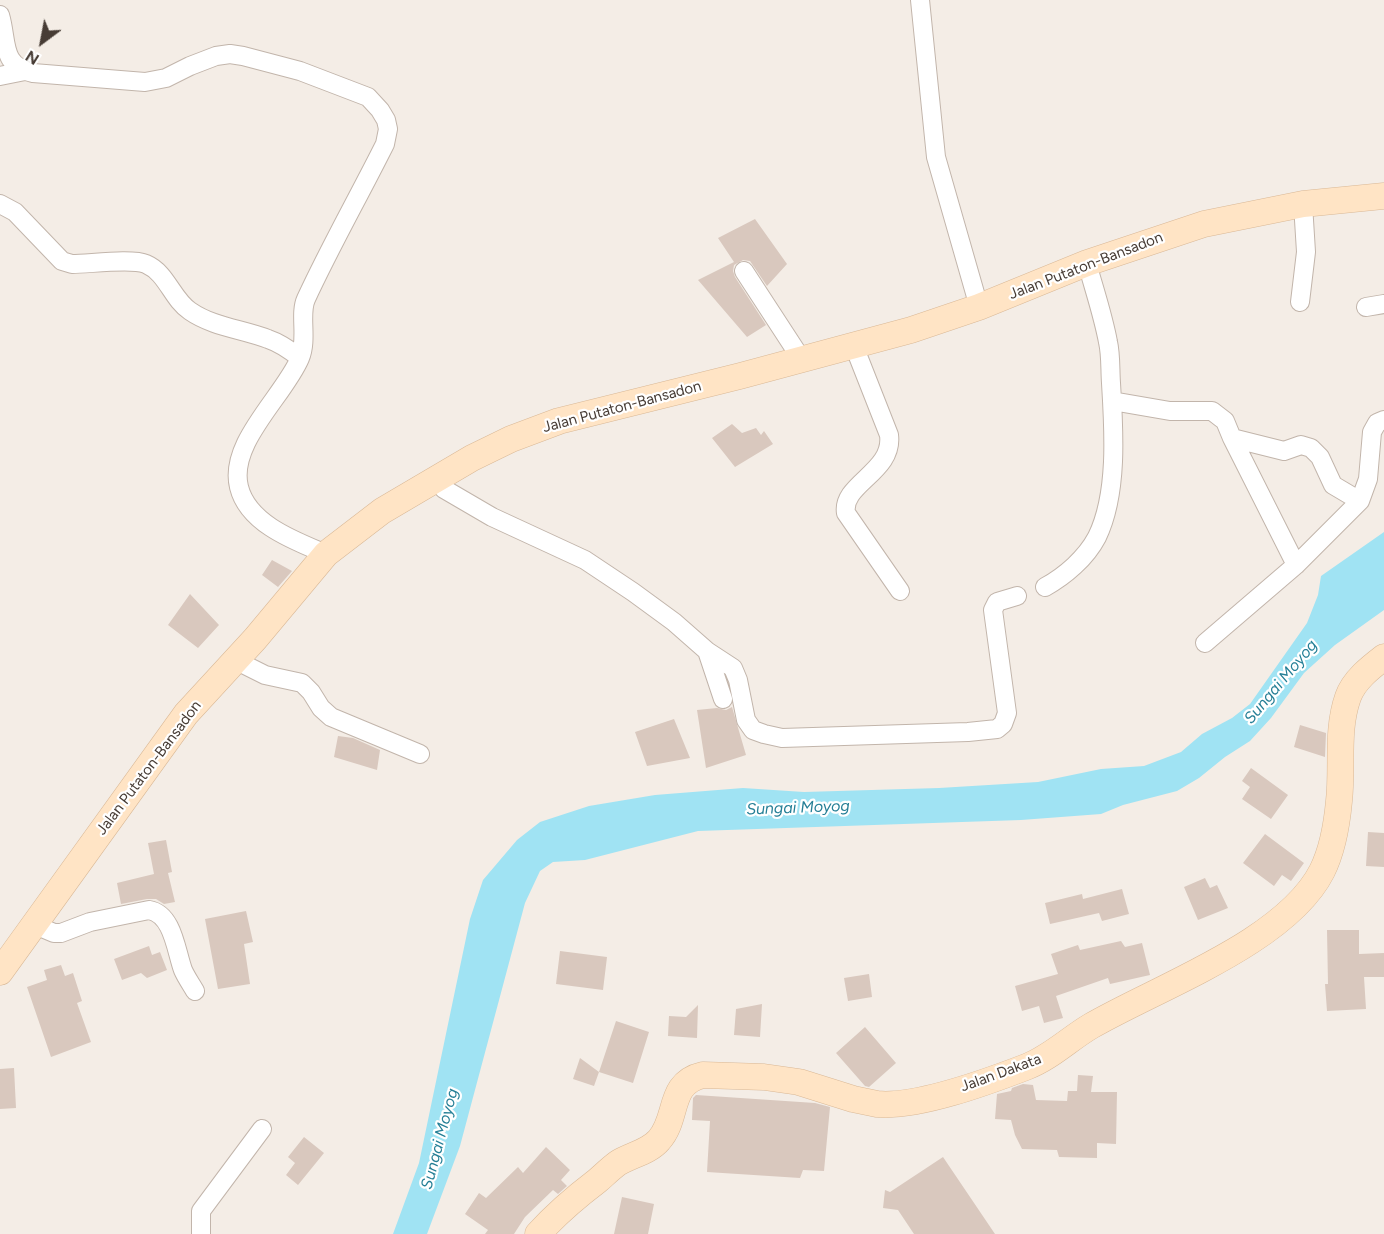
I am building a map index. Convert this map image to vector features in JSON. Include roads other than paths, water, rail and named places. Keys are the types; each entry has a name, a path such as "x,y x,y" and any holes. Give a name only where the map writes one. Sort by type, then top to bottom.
{"street":[{"path":"920,0 936,157 979,307"},
{"path":"0,15 10,60 24,71"},
{"path":"0,76 24,71 145,82 166,78 216,56 230,54 300,71 368,97 380,110 388,129 385,144 305,302 305,336 300,358 252,434 239,462 237,475 239,489 263,522 291,539 327,554"},
{"name":"Jalan Putaton-Bansadon","path":"4,961 35,925 186,714 327,554 382,511 472,458 511,439 560,421 854,346 979,307 1087,263 1204,224 1303,204 1384,196"},
{"path":"0,204 15,212 62,261 72,264 134,262 147,264 160,274 178,300 199,317 268,339 285,347 300,358"},
{"path":"1300,303 1306,252 1303,204"},
{"path":"1045,587 1061,578 1075,565 1096,538 1107,509 1110,485 1112,400 1109,345 1087,263"},
{"path":"744,271 802,360"},
{"path":"1366,307 1384,304"},
{"path":"854,346 890,442 889,450 879,467 847,499 846,513 900,591"},
{"path":"1112,400 1170,411 1212,411 1225,421 1296,565"},
{"path":"1205,643 1296,565 1360,501 1368,479 1372,432 1377,423 1384,420"},
{"path":"1232,438 1284,451 1301,445 1311,448 1320,457 1333,485 1360,501"},
{"path":"436,480 444,489 492,517 585,560 650,604 707,651 733,668 746,720 753,729 782,738 831,738 997,729 1003,724 1007,713 993,610 997,602 1017,596"},
{"path":"707,651 723,699"},
{"name":"Jalan Dakata","path":"538,1234 553,1217 618,1163 659,1141 668,1124 677,1096 684,1085 697,1076 764,1077 786,1080 865,1102 891,1105 922,1100 1027,1067 1088,1027 1223,957 1254,938 1301,902 1322,870 1328,855 1340,801 1341,734 1348,695 1366,671 1384,657"},
{"path":"235,660 265,675 302,684 331,717 420,754"},
{"path":"35,925 54,933 61,933 90,922 149,910 157,912 164,919 174,939 183,971 195,991"},
{"path":"201,1234 201,1211 262,1129"}],"water":[{"name":"Sungai Moyog","path":"1384,532 1384,610 1335,645 1304,673 1271,718 1250,741 1177,791 1123,805 1101,814 1021,820 698,831 585,860 553,862 540,871 525,903 460,1146 427,1234 393,1234 419,1163 470,919 483,880 517,840 540,822 589,806 655,795 743,788 804,792 939,788 1038,782 1101,769 1144,766 1181,752 1202,734 1232,718 1250,704 1307,623 1318,595 1321,576"}]}
